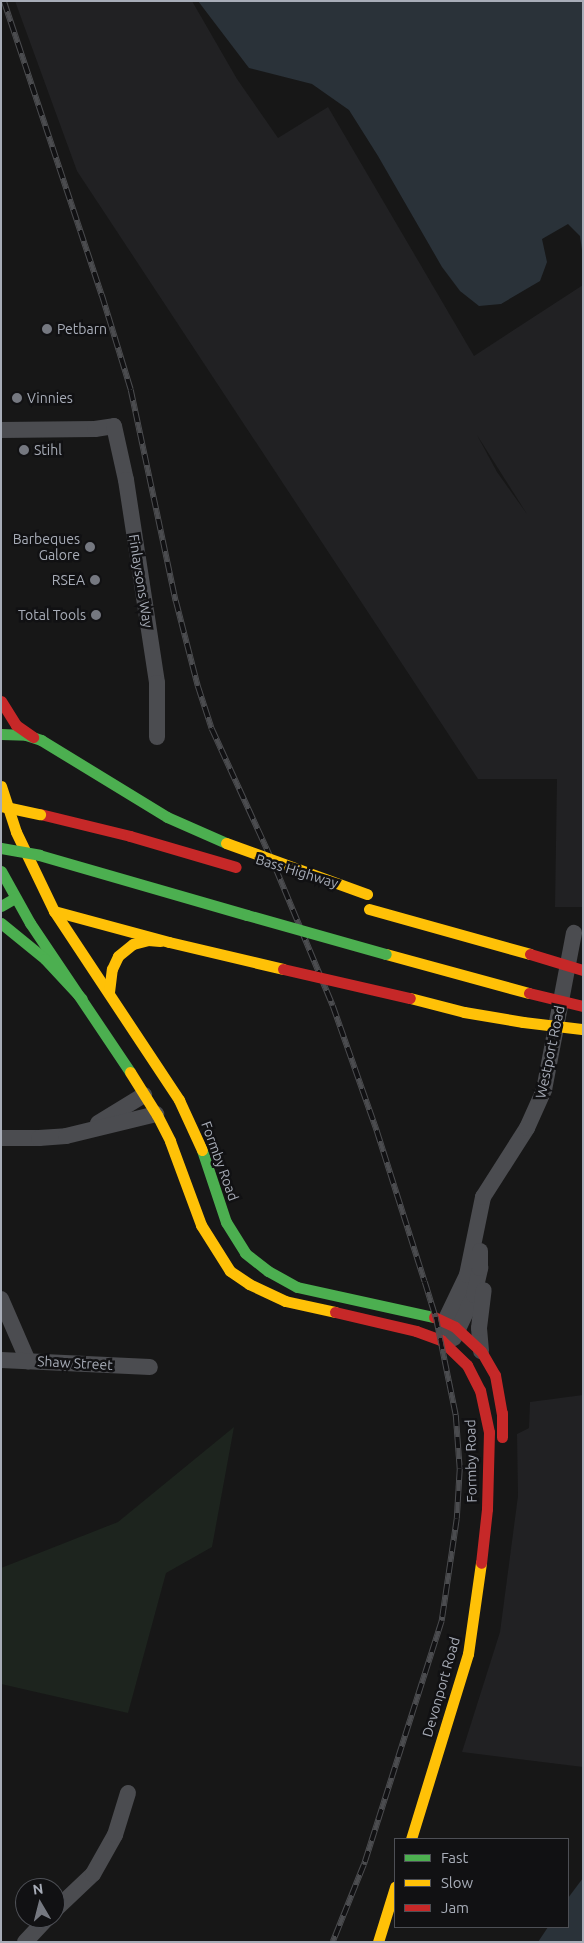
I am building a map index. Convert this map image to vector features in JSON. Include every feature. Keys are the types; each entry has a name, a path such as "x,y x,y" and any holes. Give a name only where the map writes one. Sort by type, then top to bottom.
{"main road":[{"path":"1,702 16,725 33,737 167,817 226,843 372,895"},
{"path":"1,734 15,733 33,737"},
{"name":"Formby Road","path":"1,786 16,832 54,911 109,992 156,1088 170,1111 201,1148 226,1222 245,1253 268,1272 297,1287 422,1313 445,1321 459,1330 481,1351 497,1382 502,1413 501,1456 486,1509"},
{"name":"Bass Highway","path":"1,806 130,836 241,869"},
{"path":"1,906 15,898 22,881 24,864 16,832"},
{"path":"1,848 39,855 386,954 583,1006"},
{"name":"Formby Road","path":"1,871 15,898 82,999 156,1088 170,1111 170,1141 199,1220 230,1271 249,1284 285,1301 416,1331 447,1344 467,1365 474,1376 485,1410 489,1432 486,1509"},
{"path":"15,898 54,911 169,942 464,1012 582,1029"},
{"path":"400,905 488,941"},
{"path":"364,907 488,941 583,970"},
{"path":"1,923 45,959 82,999"},
{"path":"109,992 112,969 124,950 132,944 148,940 169,942"},
{"path":"230,1271 245,1253"},
{"name":"Devonport Road","path":"411,1838 468,1654 484,1551 486,1509"},
{"path":"378,1942 394,1890"}],"street":[{"name":"Finlaysons Way","path":"1,430 94,429 114,426 126,480 157,683 157,737"},
{"name":"Westport Road","path":"445,1321 467,1275 477,1216 487,1188 527,1128 544,1090 574,933"},
{"path":"66,1136 94,1126 156,1088"},
{"path":"1,1138 66,1136 170,1111"},
{"name":"Westport Road","path":"477,1216 484,1283 479,1328 481,1351"},
{"name":"Westport Road","path":"447,1344 459,1330 477,1285 480,1256"},
{"path":"1,1299 28,1361"},
{"path":"445,1321 447,1344"},
{"name":"Shaw Street","path":"1,1360 150,1367"},
{"path":"65,1901 93,1874 115,1835 128,1793"},
{"path":"25,1942 38,1928"}],"shaded area":[{"path":"15,1 192,1 237,79 278,138 328,107 474,356 583,285 583,907 555,907 557,779 478,779 77,171","holes":["477,435 527,514 497,472"]},
{"path":"198,1 583,1 583,257 580,236 568,224 542,239 547,262 540,281 501,304 479,306 460,291 442,267 378,156 349,110 312,84 249,68"},
{"path":"583,1395 583,1767 462,1752 500,1632 518,1496 517,1434 529,1428 530,1402"},
{"path":"234,1427 212,1547 166,1573 128,1713 1,1684 1,1568 118,1522"},
{"path":"583,1878 583,1942 538,1942 547,1928 569,1928 569,1897"}],"railway":[{"path":"4,1 102,295 131,390 176,601 198,686 212,729 276,869 333,1006 377,1131 436,1317 456,1415 460,1469 457,1519 442,1621 364,1865 333,1942"}],"traffic: fast":[{"path":"1,734 26,735 41,740 167,817 226,843"},
{"path":"1,848 39,855"},
{"path":"39,855 247,915"},
{"path":"1,871 30,923 130,1072"},
{"path":"1,906 15,898"},
{"path":"247,915 386,954"},
{"path":"1,923 45,959 82,999"},
{"path":"202,1150 226,1222 245,1253 268,1271 297,1287 434,1317"}],"traffic: slow":[{"path":"1,786 16,832 54,911 179,1100 202,1150"},
{"path":"1,806 40,814"},
{"path":"226,843 367,894"},
{"path":"369,909 530,954"},
{"path":"54,911 169,942 283,969"},
{"path":"109,992 112,969 118,956 133,944 148,940 160,941"},
{"path":"386,954 529,993"},
{"path":"410,998 464,1012 523,1022"},
{"path":"523,1022 582,1029"},
{"path":"130,1072 157,1115 170,1141 201,1225 230,1271 249,1284 285,1301 335,1312"},
{"path":"411,1838 468,1654 481,1563"},
{"path":"378,1942 394,1890"}],"traffic: jam":[{"path":"1,701 16,725 33,737"},
{"path":"40,814 130,836 236,867"},
{"path":"530,954 583,970"},
{"path":"283,969 410,998"},
{"path":"529,993 583,1006"},
{"path":"335,1312 416,1331 441,1340 467,1365 480,1390 489,1432 487,1509 481,1563"},
{"path":"434,1317 455,1327 481,1351 495,1375 502,1413 502,1437"}],"place":[{"name":"Petbarn","path":"47,329"},
{"name":"Vinnies","path":"17,398"},
{"name":"Stihl","path":"24,450"},
{"name":"Barbeques Galore","path":"90,547"},
{"name":"RSEA","path":"95,580"},
{"name":"Total Tools","path":"96,615"}]}
